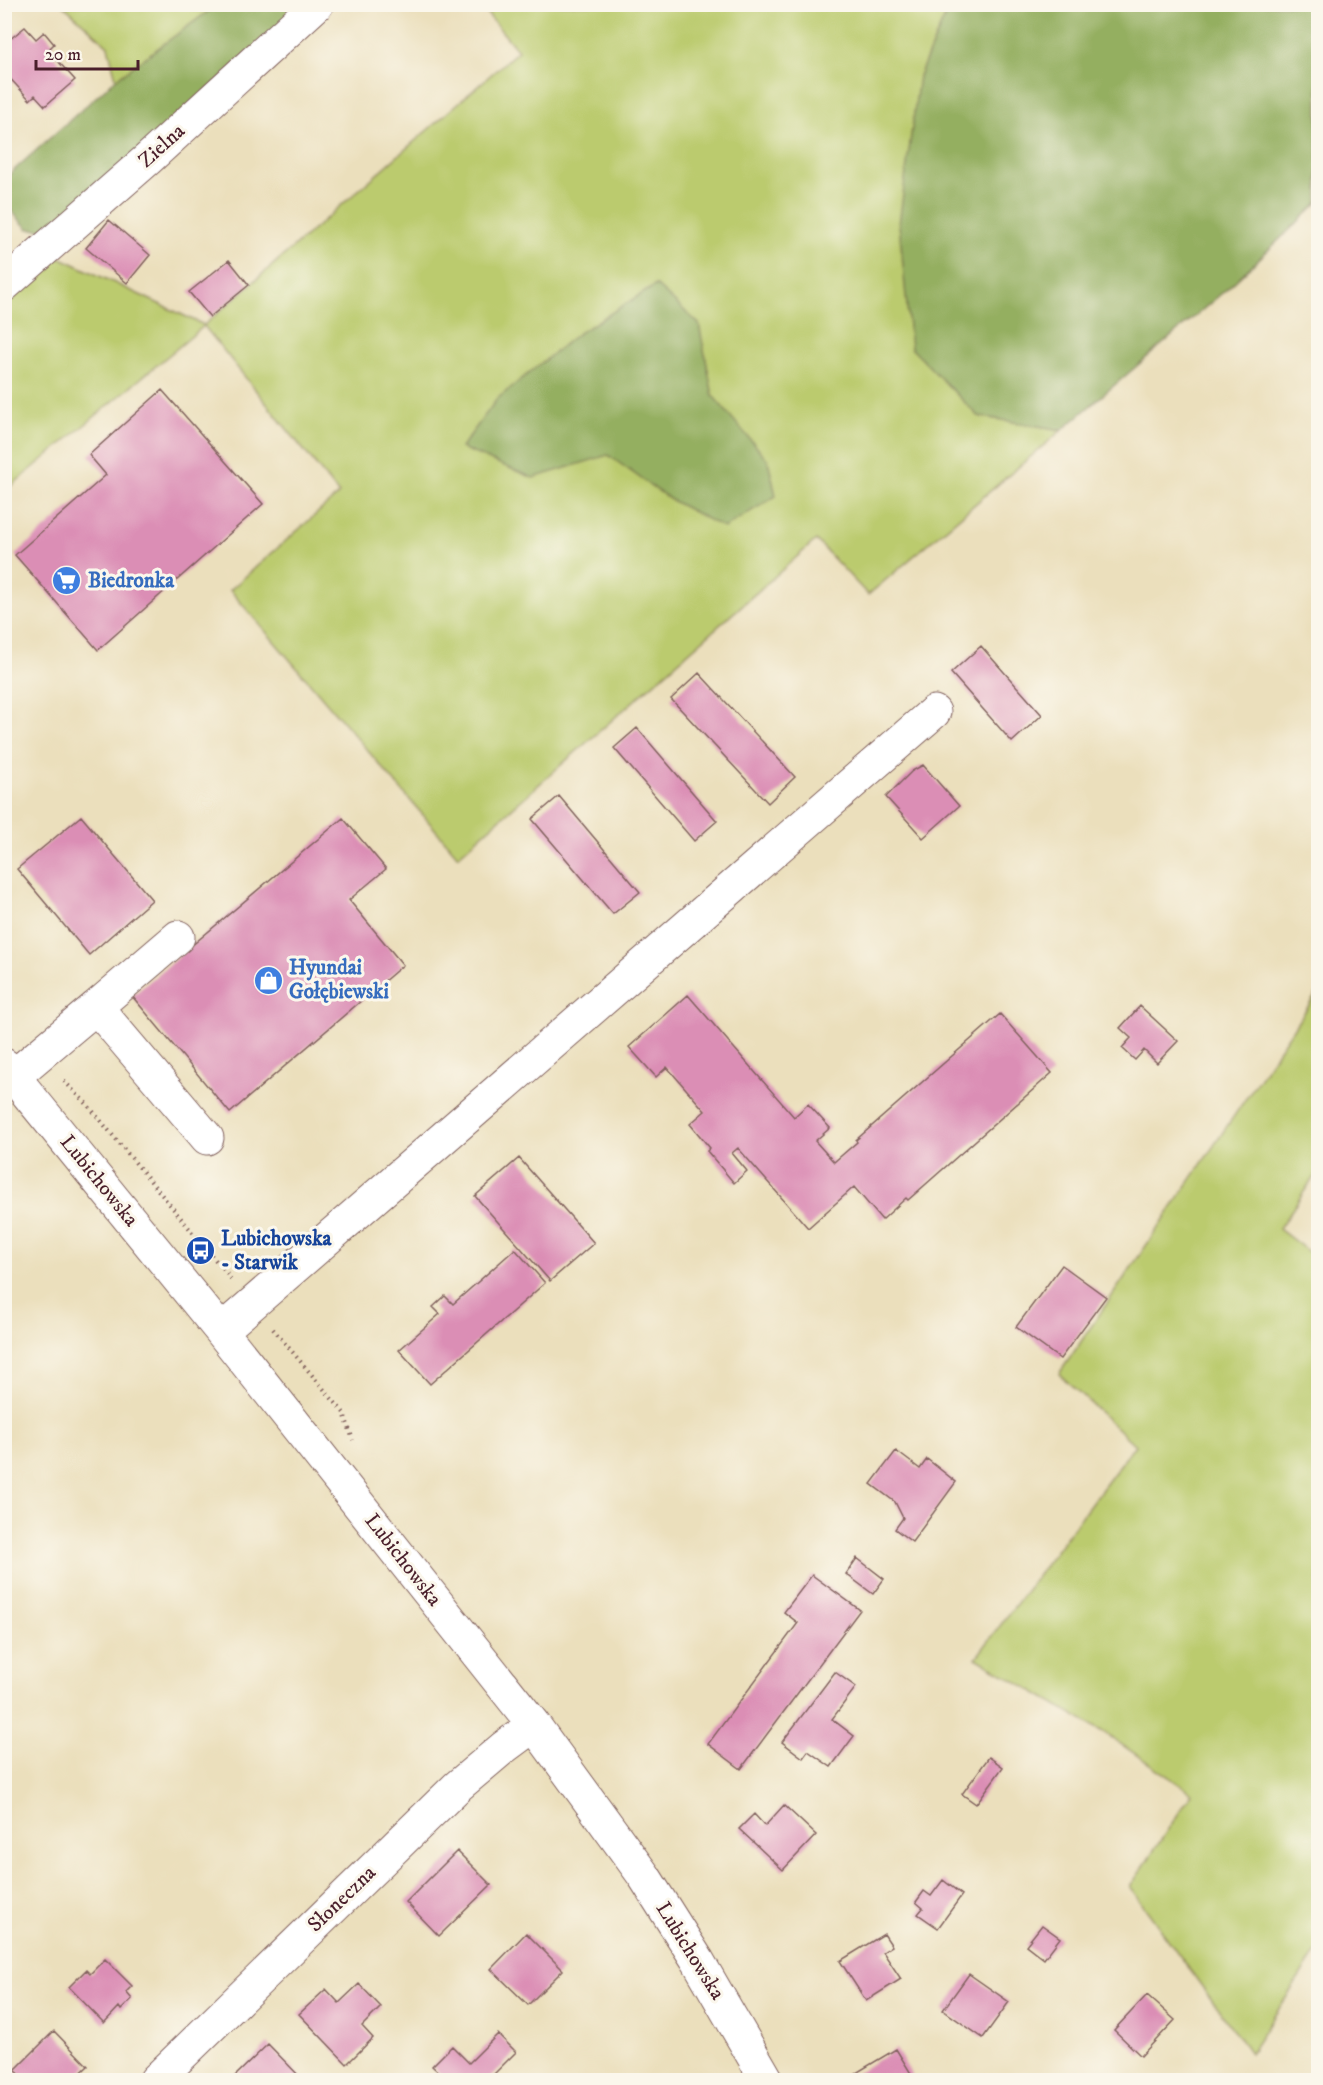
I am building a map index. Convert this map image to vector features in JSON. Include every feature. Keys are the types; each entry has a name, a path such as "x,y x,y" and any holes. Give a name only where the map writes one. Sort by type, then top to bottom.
{"street":[{"name":"Zielna","path":"4,285 148,159 317,4"},
{"path":"221,1331 934,712"},
{"path":"9,1071 40,1056 178,937"},
{"path":"96,1007 207,1138"},
{"name":"Lubichowska","path":"9,1071 221,1331 534,1725 644,1876 698,1961 767,2080"},
{"name":"Słoneczna","path":"156,2080 458,1786 534,1725"}],"path":[{"path":"40,1056 87,1104 252,1305"}],"green space":[{"path":"63,5 217,5 116,79 108,46"},
{"path":"217,5 303,5 52,230 28,229 5,204 4,179 116,79"},
{"path":"480,5 950,5 919,76 978,416 1062,430 868,595 816,540 458,856 230,590 339,494 204,326 5,491 5,301 57,256 204,325 518,51"},
{"path":"950,5 1318,5 1318,203 1228,288 1062,430 978,416 911,348 899,224 919,76"},
{"path":"656,285 699,324 713,396 768,460 776,496 724,528 671,500 608,455 533,478 461,448 497,399 577,334"},
{"path":"1318,992 1318,1171 1279,1229 1318,1259 1318,1949 1250,2053 1130,1887 1192,1793 1103,1732 976,1658 1135,1445 1059,1374"}],"building":[{"path":"25,27 36,39 44,32 54,44 48,50 75,80 45,106 35,95 30,100 4,72 4,44"},
{"path":"109,220 150,255 127,283 86,248"},
{"path":"229,260 249,285 210,317 189,292"},
{"path":"162,390 263,504 98,650 15,555 106,475 89,455"},
{"path":"981,646 1042,715 1012,742 951,673"},
{"path":"699,673 795,777 768,803 671,699"},
{"path":"637,728 717,821 694,841 614,748"},
{"path":"923,765 959,806 923,838 886,797 912,771"},
{"path":"559,796 640,892 613,914 532,819"},
{"path":"81,816 152,900 89,955 17,869"},
{"name":"Hyundai Gołębiewski","path":"343,818 386,869 349,900 403,965 230,1113 132,996"},
{"path":"688,995 794,1117 808,1104 830,1128 815,1141 834,1162 1000,1014 1052,1073 908,1200 906,1198 882,1220 854,1187 808,1228 738,1148 732,1153 747,1171 734,1183 707,1151 710,1148 690,1124 705,1111 667,1067 656,1077 629,1047"},
{"path":"1140,1006 1178,1041 1157,1063 1144,1050 1135,1060 1122,1048 1131,1038 1120,1028"},
{"path":"519,1158 594,1243 550,1281 475,1196"},
{"path":"515,1249 545,1283 430,1384 399,1350 440,1314 433,1307 445,1296 453,1304"},
{"path":"1062,1265 1106,1297 1060,1359 1016,1327"},
{"path":"896,1451 920,1469 927,1459 956,1482 912,1542 895,1529 903,1518 895,1502 871,1484"},
{"path":"857,1558 884,1579 873,1594 846,1574"},
{"path":"812,1575 860,1610 741,1769 708,1744 798,1623 784,1612"},
{"path":"835,1672 856,1687 832,1719 854,1736 831,1767 808,1751 803,1758 782,1742"},
{"path":"989,1757 1003,1767 976,1804 962,1794"},
{"path":"784,1805 816,1835 783,1870 739,1829 754,1814 765,1826"},
{"path":"457,1851 491,1885 439,1936 406,1902"},
{"path":"943,1880 962,1895 938,1928 918,1914 923,1908 916,1902 924,1891 931,1896"},
{"path":"1042,1925 1060,1938 1044,1959 1026,1945"},
{"path":"526,1933 563,1970 528,2005 491,1969"},
{"path":"884,1934 892,1946 883,1952 901,1979 866,2001 840,1961"},
{"path":"105,1959 132,1986 126,1992 132,1999 121,2010 119,2007 104,2023 69,1987 86,1970 90,1974"},
{"path":"969,1974 1009,2002 983,2038 943,2010"},
{"path":"359,1984 381,2007 362,2026 373,2038 347,2064 299,2014 326,1989 339,2003"},
{"path":"1147,1995 1175,2020 1141,2056 1114,2030"},
{"path":"54,2031 88,2066 73,2080 26,2080 15,2070"},
{"path":"498,2034 516,2052 488,2080 447,2080 432,2066 452,2046 469,2063"},
{"path":"268,2044 303,2080 231,2080"},
{"path":"896,2049 915,2080 860,2080 856,2073"}],"place":[{"name":"Biedronka","path":"67,581"},
{"name":"Hyundai Gołębiewski","path":"268,980"},
{"name":"Lubichowska - Starwik","path":"200,1251"}]}
